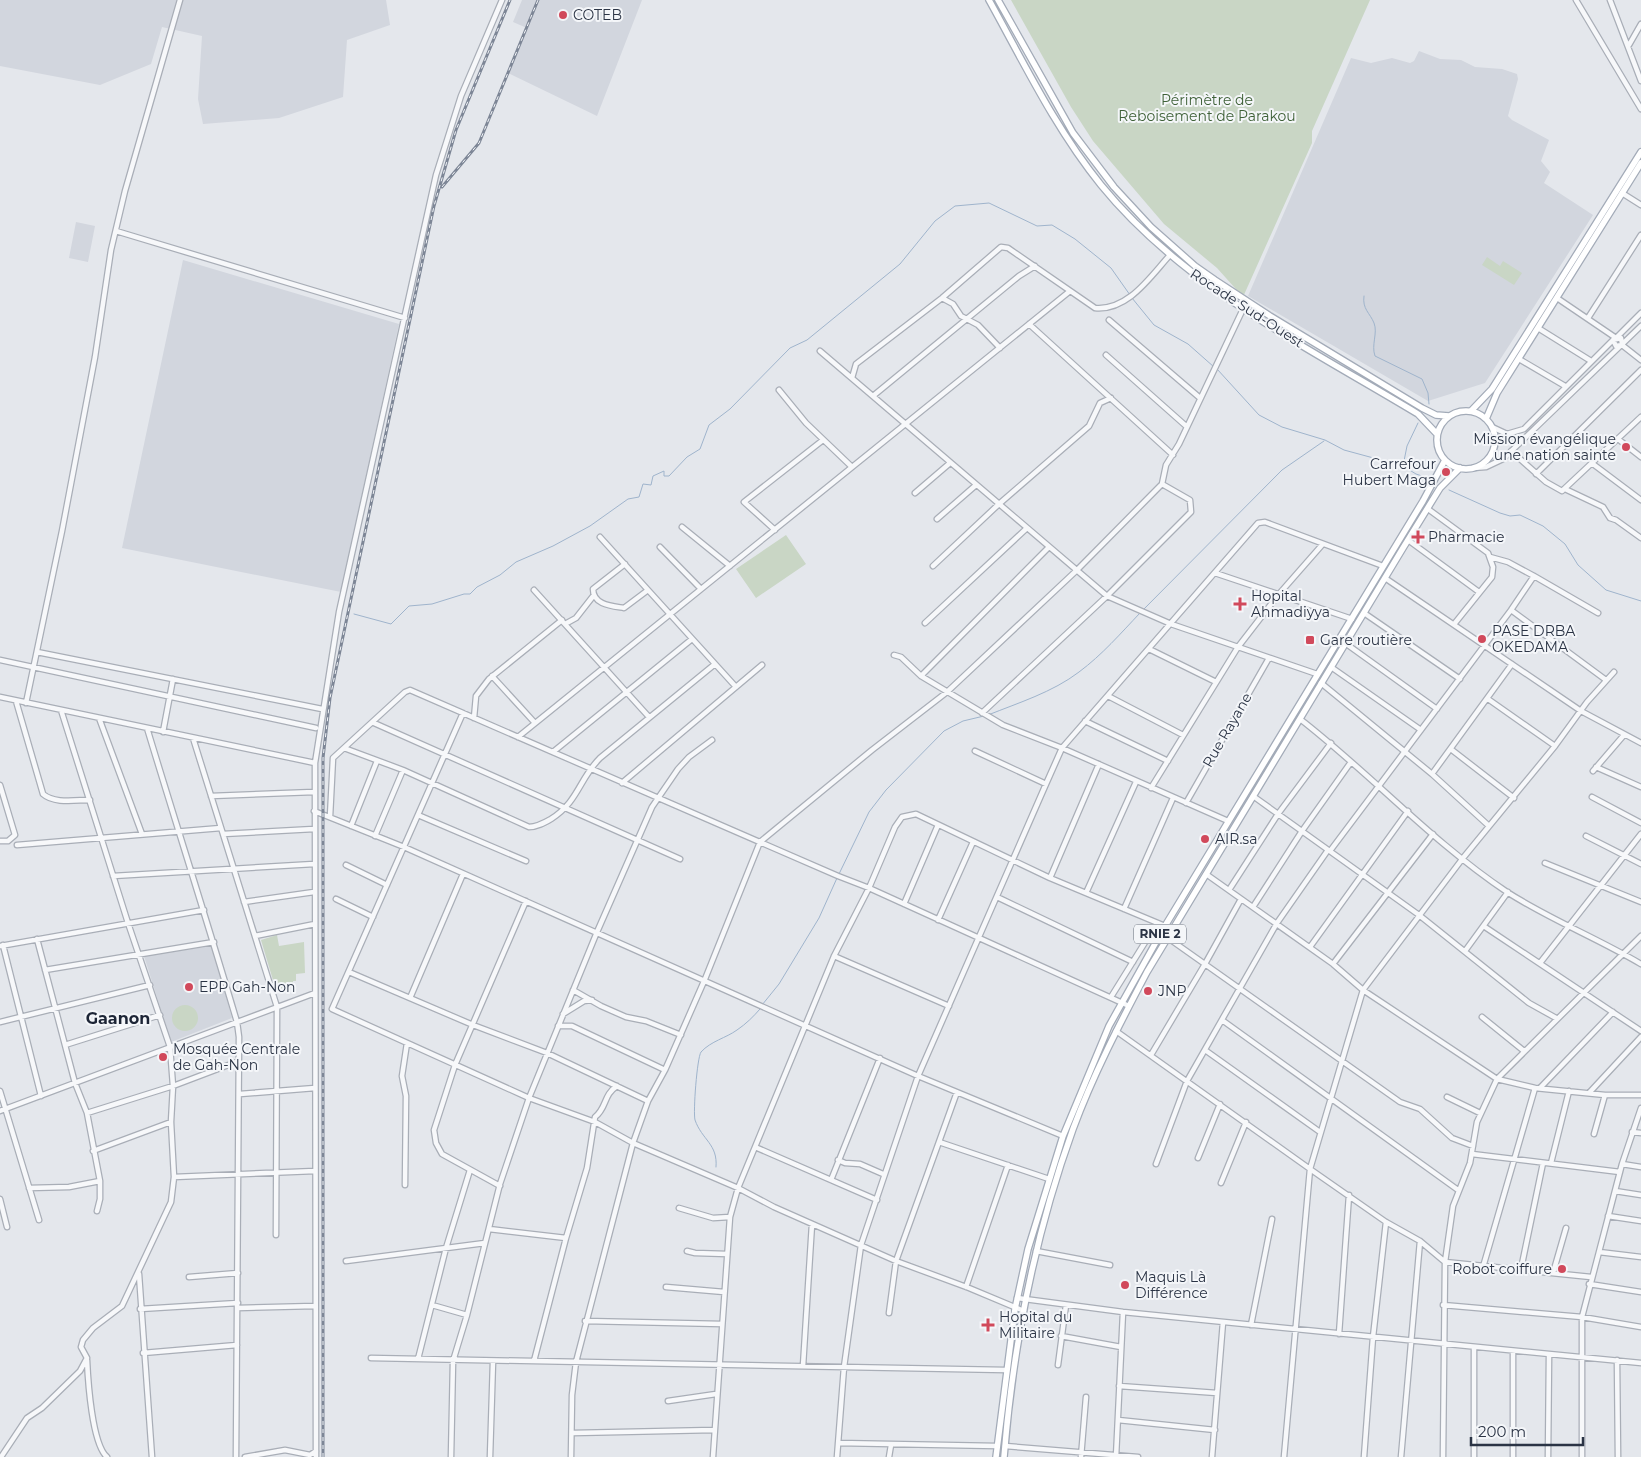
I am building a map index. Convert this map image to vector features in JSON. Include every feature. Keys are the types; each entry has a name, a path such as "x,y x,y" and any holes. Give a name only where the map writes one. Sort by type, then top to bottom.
{"main road":[{"name":"Rocade Sud-Ouest","path":"989,0 1057,124 1102,186 1130,217 1170,255 1243,309 1418,414 1437,434"},
{"name":"Rocade Sud-Ouest","path":"998,0 1056,105 1082,147 1114,187 1158,234 1194,266 1270,316 1422,408 1440,416 1449,416"},
{"path":"1471,411 1492,389 1641,152"},
{"path":"1486,419 1493,401 1519,358 1640,167"},
{"path":"1471,411 1486,419 1492,427 1495,436 1493,451 1484,462 1473,468 1460,468 1445,460 1438,449 1437,434 1440,426 1449,416 1457,412 1471,411"},
{"name":"RNIE 2","path":"996,1457 1015,1309 1028,1249 1063,1136 1121,1002 1165,926 1432,487 1445,460"},
{"name":"RNIE 2","path":"1004,1457 1024,1312 1036,1251 1073,1129 1116,1031 1168,938 1252,796 1408,540 1444,483 1460,468"}],"street":[{"path":"26,703 93,366 116,231 125,191 180,0"},
{"path":"316,1457 315,763 322,709 339,612 436,175 461,96 502,0"},
{"path":"1576,0 1641,109"},
{"path":"1610,0 1629,45 1641,81"},
{"path":"1629,45 1641,24"},
{"path":"1622,193 1641,205"},
{"path":"116,231 405,318"},
{"path":"1588,318 1639,242 1641,235"},
{"path":"852,378 856,364 942,298 1001,247 1008,248 1095,308 1117,306 1135,293 1170,255"},
{"path":"873,396 1019,276 1035,266"},
{"path":"518,737 1070,291"},
{"path":"942,298 953,304 961,316 978,325 1000,348"},
{"path":"1557,298 1615,338 1622,339 1622,345"},
{"path":"571,1457 573,1433 572,1395 576,1362 585,1321 633,1143 648,1101 665,1070 705,979 760,842 946,692 1077,570 1162,484 1166,465 1173,455 1243,309"},
{"path":"1492,427 1507,434 1520,431 1641,313"},
{"path":"1110,320 1200,398"},
{"path":"1029,324 1173,455"},
{"path":"1473,468 1492,465 1510,451 1641,326"},
{"path":"1538,328 1591,362"},
{"path":"1622,345 1641,360"},
{"path":"820,351 1107,596 1171,624 1318,674"},
{"path":"1106,355 1186,426"},
{"path":"1519,358 1565,386"},
{"path":"1536,474 1641,370"},
{"path":"779,390 823,440 852,467"},
{"path":"933,566 998,504 1089,426 1100,403 1111,398"},
{"path":"1510,451 1536,474 1562,491 1641,417"},
{"path":"1618,439 1641,457"},
{"path":"775,530 744,502 823,440"},
{"path":"915,493 950,463"},
{"path":"1593,464 1641,500"},
{"path":"982,713 1107,596 1191,512 1190,500 1162,484"},
{"path":"937,519 976,485"},
{"path":"1565,489 1603,507 1604,513 1610,518 1616,520 1641,538"},
{"path":"1428,509 1488,553 1493,567 1492,576 1455,623"},
{"path":"837,1457 844,1367 861,1245 918,1076 1062,748 1258,523 1265,522 1322,545 1383,566"},
{"path":"682,527 730,566"},
{"path":"925,623 1027,528"},
{"path":"600,536 736,687"},
{"path":"1408,540 1479,592"},
{"path":"1151,788 1214,681 1278,594 1322,545"},
{"path":"921,676 1049,546"},
{"path":"660,547 701,589"},
{"path":"1490,557 1508,562 1598,613"},
{"path":"625,564 593,589 594,595 601,603 624,608 648,590"},
{"path":"1215,573 1352,619"},
{"path":"1156,1164 1188,1081 1277,923 1329,851 1460,679 1534,576"},
{"path":"1385,578 1455,623 1581,710 1624,736 1641,743"},
{"path":"534,590 649,717"},
{"path":"474,718 476,696 492,676 563,622 576,618 594,595"},
{"path":"1511,610 1606,680"},
{"path":"1364,613 1460,679"},
{"path":"553,752 692,639"},
{"path":"1346,643 1437,709"},
{"path":"1149,649 1214,681"},
{"path":"37,652 322,709"},
{"path":"894,655 901,657 921,676 1003,726 1062,748 1228,822"},
{"name":"Rue Rayane","path":"1186,803 1269,658"},
{"path":"0,660 316,728"},
{"path":"344,748 403,770 529,827 546,822 565,808 578,792 590,768 715,664"},
{"path":"1432,774 1452,750 1512,664"},
{"path":"622,783 762,666"},
{"path":"1331,667 1422,730"},
{"path":"1284,1457 1310,1169 1363,990 1462,858 1514,798 1581,710 1614,672"},
{"path":"492,676 535,723"},
{"path":"163,732 173,679"},
{"path":"1321,683 1432,774 1489,826"},
{"path":"330,817 333,758 374,723 407,691 869,888 1129,1006"},
{"path":"1108,696 1183,735"},
{"path":"0,697 315,763"},
{"path":"1488,699 1555,746"},
{"path":"16,701 43,794 48,798 58,800 90,800"},
{"path":"61,710 128,923 170,1048 174,1086 171,1122 174,1177 171,1202 122,1306 93,1328 83,1340 81,1347 86,1358 88,1389 100,1449 107,1457"},
{"path":"463,714 332,1009 529,1098 595,1122 633,1143 738,1188 812,1224 896,1261 966,1287 1024,1312"},
{"path":"99,718 142,834"},
{"path":"1300,719 1331,743 1433,834 1508,892 1641,964"},
{"path":"1086,721 1168,761"},
{"path":"374,723 680,859"},
{"path":"147,728 237,1022 240,1094 236,1457"},
{"path":"1624,736 1595,769 1641,787"},
{"path":"193,738 277,1007 276,1235"},
{"path":"451,1457 453,1362 500,1186 529,1098 596,932 636,840 658,798 678,769 712,740"},
{"path":"1229,890 1278,814 1331,743"},
{"path":"1452,750 1514,798"},
{"path":"975,751 1046,784"},
{"path":"351,826 377,760"},
{"path":"1253,907 1302,831 1351,762"},
{"path":"1050,878 1099,764"},
{"path":"375,836 403,770"},
{"path":"1086,893 1136,782"},
{"path":"0,785 3,807 15,836 8,841 0,841"},
{"path":"211,796 314,792"},
{"path":"1252,796 1419,915 1530,1003 1556,1018"},
{"path":"1592,797 1641,823"},
{"path":"1124,909 1173,798"},
{"path":"314,811 404,847 705,979 918,1076 1063,1136"},
{"path":"1310,947 1364,875 1408,811"},
{"path":"713,1457 730,1217 738,1188 834,956 869,888 895,827 902,818 916,814 1050,878 1165,926"},
{"path":"418,815 526,861"},
{"path":"904,904 938,825"},
{"path":"18,845 221,828"},
{"path":"223,834 314,829"},
{"path":"1333,964 1433,834"},
{"path":"1540,962 1641,834"},
{"path":"1586,836 1641,864"},
{"path":"938,920 973,842"},
{"path":"1545,863 1641,902"},
{"path":"113,876 314,864"},
{"path":"346,865 388,885"},
{"path":"410,998 463,874"},
{"path":"1206,874 1310,947 1363,990 1497,1079 1538,1088 1605,1095 1641,1095"},
{"path":"244,902 314,892"},
{"path":"1465,951 1508,892"},
{"path":"997,897 1133,962"},
{"path":"336,898 373,917"},
{"path":"1151,1055 1205,964 1241,898"},
{"path":"500,1186 442,1154 436,1143 434,1130 455,1065 488,983 526,900"},
{"path":"41,1096 2,946 204,910"},
{"path":"1111,997 1157,923"},
{"path":"255,936 315,924"},
{"path":"1484,927 1540,962 1641,1031"},
{"path":"1443,1457 1443,1305 1445,1262 1452,1212 1472,1154 1480,1114 1497,1079 1556,1018 1641,936"},
{"path":"1168,938 1400,1102 1420,1109 1452,1138 1473,1146"},
{"path":"37,939 75,1083 87,1113 100,1181 100,1199 97,1211"},
{"path":"45,970 214,942"},
{"path":"834,956 949,1006"},
{"path":"349,972 472,1025 547,1053 648,1101"},
{"path":"0,1022 150,985"},
{"path":"574,990 601,1006 626,1017 646,1021 680,1035"},
{"path":"3,1110 315,993"},
{"path":"563,1014 584,1001 593,1000"},
{"path":"1483,1267 1538,1088 1614,1012"},
{"path":"65,1044 160,1015"},
{"path":"1482,1017 1524,1051"},
{"path":"1222,1020 1458,1190"},
{"path":"558,1026 572,1026 665,1070"},
{"path":"1116,1031 1386,1222 1420,1241 1445,1262 1592,1277"},
{"path":"1589,1093 1641,1037"},
{"path":"405,1185 406,1096 402,1076 407,1043"},
{"path":"1205,1050 1320,1132"},
{"path":"831,1180 880,1058"},
{"path":"87,1113 174,1086 239,1061"},
{"path":"534,1361 566,1238 587,1168 595,1122 607,1095 617,1086"},
{"path":"240,1094 315,1088"},
{"path":"0,1091 3,1110 39,1220"},
{"path":"1551,1164 1569,1091"},
{"path":"889,1313 896,1261 957,1092"},
{"path":"1594,1134 1605,1095"},
{"path":"1447,1097 1480,1114"},
{"path":"1198,1158 1220,1104"},
{"path":"1582,1457 1582,1317 1589,1284 1600,1252 1622,1164 1641,1108"},
{"path":"93,1151 171,1122"},
{"path":"1221,1183 1246,1122"},
{"path":"1632,1132 1641,1133"},
{"path":"939,1142 1049,1179"},
{"path":"755,1146 877,1200"},
{"path":"1472,1154 1620,1172"},
{"path":"838,1160 845,1163 860,1164 884,1174"},
{"path":"1521,1269 1543,1162"},
{"path":"1622,1164 1641,1167"},
{"path":"966,1287 1008,1165"},
{"path":"418,1359 446,1248 470,1170"},
{"path":"174,1177 315,1171"},
{"path":"29,1188 69,1187 100,1181"},
{"path":"1615,1191 1641,1194"},
{"path":"1339,1334 1349,1195"},
{"path":"0,1199 7,1227"},
{"path":"679,1208 713,1218 730,1217"},
{"path":"1608,1216 1641,1221"},
{"path":"1251,1325 1272,1219"},
{"path":"1364,1457 1373,1337 1386,1222"},
{"path":"803,1366 812,1224"},
{"path":"1553,1273 1566,1228"},
{"path":"489,1230 566,1238"},
{"path":"1401,1457 1420,1241"},
{"path":"346,1261 485,1243"},
{"path":"687,1251 695,1254 727,1254"},
{"path":"1036,1251 1110,1265"},
{"path":"1600,1252 1641,1257"},
{"path":"138,1273 152,1457"},
{"path":"188,1277 238,1273"},
{"path":"1589,1284 1641,1292"},
{"path":"666,1287 724,1292"},
{"path":"1017,1298 1026,1301 1066,1304 1123,1312 1641,1363"},
{"path":"1058,1365 1066,1304"},
{"path":"432,1305 467,1315"},
{"path":"1443,1305 1582,1317 1641,1327"},
{"path":"140,1309 316,1306"},
{"path":"1116,1456 1123,1312"},
{"path":"585,1321 722,1324"},
{"path":"1212,1457 1223,1322"},
{"path":"1062,1336 1121,1346"},
{"path":"143,1353 237,1345"},
{"path":"1474,1347 1474,1457"},
{"path":"1513,1351 1513,1457"},
{"path":"1548,1457 1549,1355"},
{"path":"1,1457 27,1418 42,1408 80,1371 86,1358"},
{"path":"371,1358 453,1362 534,1361 1006,1370"},
{"path":"1617,1360 1618,1457"},
{"path":"490,1457 493,1361"},
{"path":"1119,1386 1217,1393"},
{"path":"668,1401 716,1394"},
{"path":"1081,1455 1086,1396"},
{"path":"1118,1420 1215,1430"},
{"path":"573,1433 714,1430"},
{"path":"838,1443 997,1446"},
{"path":"889,1457 891,1445"},
{"path":"1005,1446 1081,1455 1138,1457"},
{"path":"245,1457 285,1450 310,1455 316,1451"}],"shaded area":[{"path":"0,0 386,0 390,25 347,40 343,97 279,118 203,124 198,99 202,36 162,27 151,64 100,85 0,66"},
{"path":"522,0 642,0 597,116 508,73 527,28 513,22"},
{"path":"1419,51 1440,59 1461,60 1475,67 1502,69 1517,74 1518,79 1508,116 1549,140 1541,161 1550,172 1544,183 1593,215 1485,383 1428,401 1248,296 1351,58 1371,63 1392,58 1410,63 1414,61"},
{"path":"76,222 95,226 88,262 69,258"},
{"path":"183,260 399,324 341,592 122,548"},
{"name":"EPP Gah-Non","path":"212,946 232,1018 171,1042 144,956"}],"green space":[{"name":"Périmètre de Reboisement de Parakou","path":"1011,0 1370,0 1312,131 1312,143 1243,297 1217,268 1164,224 1093,141 1071,107"},
{"path":"1487,257 1500,266 1503,261 1522,273 1514,285 1482,265"},
{"path":"786,535 806,564 756,598 736,569"},
{"path":"277,935 279,946 304,942 305,973 296,974 296,981 293,981 293,984 276,990 261,940"},
{"path":"185,1005 194,1009 198,1018 194,1027 185,1031 176,1027 172,1018 176,1009"}],"waterway":[{"path":"354,614 391,624 409,606 432,604 464,594 470,594 477,587 500,575 516,562 553,546 590,526 628,499 639,497 643,484 651,485 653,476 664,471 664,476 669,476 687,457 700,449 709,425 730,409 790,348 807,340 900,264 935,221 955,206 989,203 1037,226 1052,225 1075,239 1111,268 1130,295"},
{"path":"1364,296 1365,308 1375,327 1375,356 1422,379 1428,393 1429,404"},
{"path":"1132,298 1154,325 1188,344 1214,367"},
{"path":"1217,369 1259,415 1282,427 1325,440 1344,450 1403,466 1416,474 1428,478"},
{"path":"1403,466 1407,446 1418,423"},
{"path":"1143,610 1282,470 1324,441"},
{"path":"1449,490 1500,513 1510,516 1520,515 1543,526 1565,544 1578,565 1606,590 1641,601"},
{"path":"988,715 1035,696 1069,679 1096,658 1140,613"},
{"path":"839,874 869,812 886,790 944,731 963,721 984,716"},
{"path":"762,1005 779,984 819,918 837,878"},
{"path":"716,1167 715,1153 695,1120 696,1085 701,1052 714,1042 740,1028 760,1009"}],"railway":[{"path":"323,1457 323,758 330,698 434,206 456,130 510,0"},
{"path":"442,187 479,143 538,0"}],"place":[{"name":"COTEB","path":"563,15"},
{"name":"Mission évangélique une nation sainte","path":"1626,447"},
{"name":"Carrefour Hubert Maga","path":"1446,472"},
{"name":"Pharmacie","path":"1418,537"},
{"name":"Hopital Ahmadiyya","path":"1240,604"},
{"name":"PASE DRBA OKEDAMA","path":"1482,639"},
{"name":"Gare routière","path":"1310,640"},
{"name":"AIR.sa","path":"1205,839"},
{"name":"EPP Gah-Non","path":"189,987"},
{"name":"JNP","path":"1148,991"},
{"name":"Mosquée Centrale de Gah-Non","path":"163,1057"},
{"name":"Robot coiffure","path":"1562,1269"},
{"name":"Maquis Là Différence","path":"1125,1285"},
{"name":"Hopital du Militaire","path":"988,1325"}],"district":[{"name":"Gaanon","path":"118,1018"}]}
